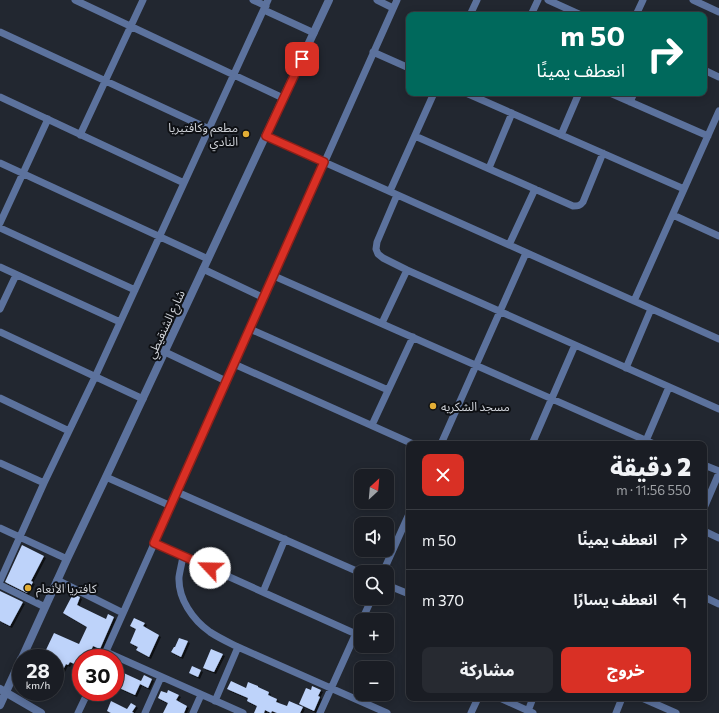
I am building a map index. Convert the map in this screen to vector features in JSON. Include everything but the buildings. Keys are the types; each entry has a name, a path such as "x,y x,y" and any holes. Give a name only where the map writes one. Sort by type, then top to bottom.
{"street":[{"path":"75,0 283,98"},
{"path":"80,134 143,0"},
{"path":"253,0 266,5 314,33"},
{"name":"شارع الشنقيطي","path":"26,649 330,0"},
{"path":"377,0 393,8"},
{"path":"107,649 397,0"},
{"path":"471,12 477,0"},
{"path":"532,12 538,0"},
{"path":"548,0 566,12"},
{"path":"637,12 643,0"},
{"path":"693,0 719,12"},
{"path":"0,581 266,5"},
{"path":"0,32 209,130"},
{"path":"374,52 406,67"},
{"path":"707,71 719,77"},
{"path":"390,191 433,96"},
{"path":"473,96 684,189"},
{"path":"561,135 578,96"},
{"path":"617,96 708,136"},
{"path":"630,102 633,96"},
{"path":"0,97 184,183"},
{"path":"634,301 719,111"},
{"path":"489,168 512,113"},
{"path":"0,223 48,120"},
{"path":"266,136 651,309 718,337"},
{"path":"415,136 573,206 580,206 583,202 603,153"},
{"path":"0,163 208,259"},
{"path":"510,245 535,189"},
{"path":"397,195 377,242 376,249 378,254 383,258 500,312 719,409"},
{"path":"673,215 719,236"},
{"path":"0,228 135,290"},
{"path":"441,441 526,253"},
{"path":"0,267 120,322"},
{"path":"203,269 264,298"},
{"path":"382,323 407,270"},
{"path":"0,309 16,275"},
{"path":"274,276 476,365 643,441"},
{"path":"626,368 651,309"},
{"path":"250,329 388,390"},
{"path":"0,332 143,399"},
{"path":"372,425 413,337"},
{"path":"533,441 575,345"},
{"path":"165,352 226,382"},
{"path":"234,364 407,441"},
{"path":"645,441 669,387"},
{"path":"0,398 69,431"},
{"path":"0,463 44,483"},
{"path":"707,466 719,472 707,501"},
{"path":"106,477 171,506"},
{"path":"177,492 354,570"},
{"path":"387,565 406,527"},
{"path":"0,528 67,559"},
{"path":"707,532 719,538"},
{"path":"263,592 285,539"},
{"path":"154,543 354,633"},
{"path":"183,556 179,577 180,590 186,606 192,615 209,632 238,647 387,713"},
{"path":"57,580 123,613"},
{"path":"0,585 45,607"},
{"path":"394,588 406,593"},
{"path":"707,599 719,604"},
{"path":"320,713 354,638"},
{"path":"215,701 238,647"},
{"path":"124,663 161,677 243,713"},
{"name":"شارع الشنقيطي","path":"0,705 3,691 12,675"},
{"path":"145,713 161,677"},
{"path":"3,691 41,713"},
{"path":"193,713 201,695"},
{"path":"78,713 84,701"},
{"path":"471,713 477,701"},
{"path":"506,701 530,712 533,701"},
{"path":"616,713 621,701"},
{"path":"649,701 676,713"},
{"path":"657,713 660,706"}],"place":[{"name":"مطعم وكافتيريا النادي","path":"246,134"},
{"name":"مسجد الشكريه","path":"433,406"},
{"name":"كافتريا الأنعام","path":"28,588"}],"route":[{"path":"210,568 154,543 324,162 266,136 302,59"}]}
